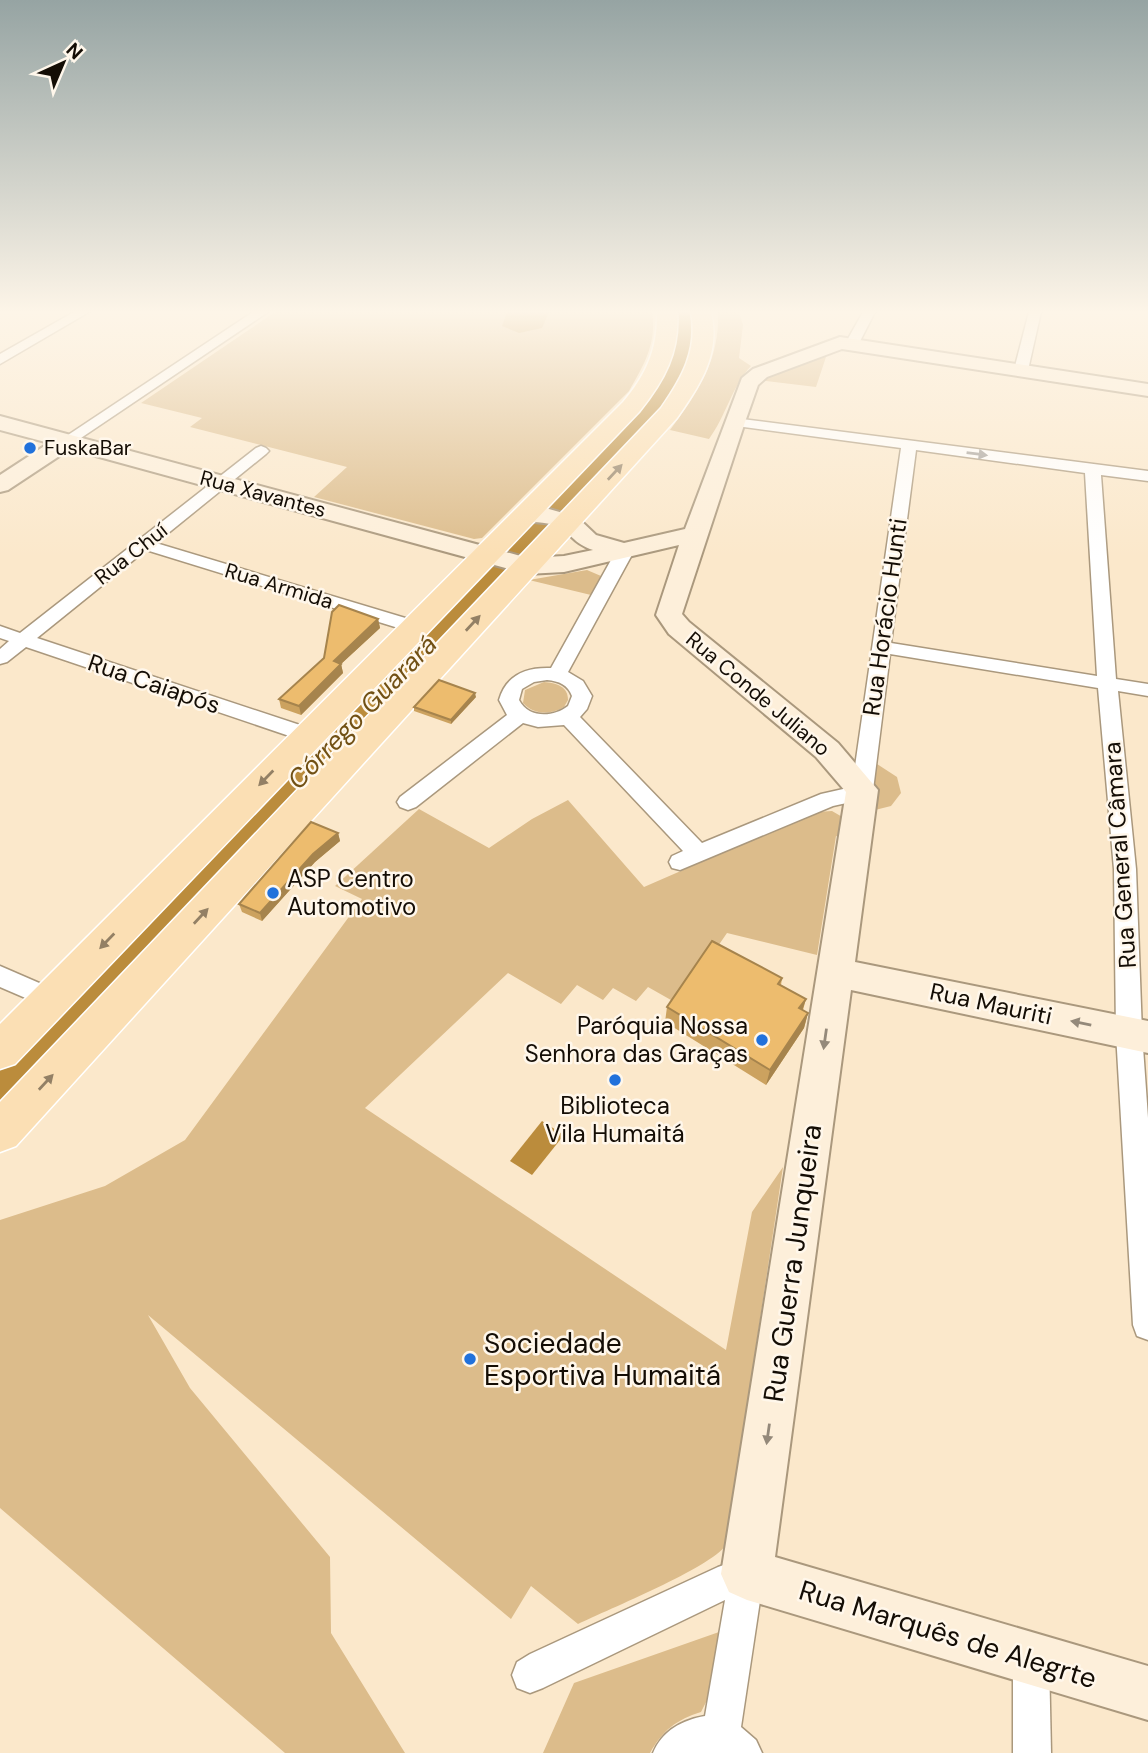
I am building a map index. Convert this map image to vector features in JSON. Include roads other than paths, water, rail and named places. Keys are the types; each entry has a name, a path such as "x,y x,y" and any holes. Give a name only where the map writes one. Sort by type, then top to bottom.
{"main road":[{"path":"0,1132 507,560 557,522 643,394"},
{"path":"0,1051 415,627 557,522 669,413 683,394"}],"street":[{"path":"0,485 138,394"},
{"name":"Rua Conde Juliano","path":"745,394 694,534 669,615 672,621 827,750 861,791"},
{"path":"734,422 1148,476"},
{"name":"Rua Xavantes","path":"0,423 507,560 564,564 694,534"},
{"name":"Rua Horácio Hunti","path":"861,791 909,445"},
{"name":"Rua Chuí","path":"0,657 261,451"},
{"name":"Rua General Câmara","path":"1093,469 1107,683 1139,1035 1148,1325"},
{"path":"556,675 625,551 557,522"},
{"path":"557,522 581,551 564,564"},
{"name":"Rua Armida","path":"143,544 415,627"},
{"name":"Rua Caiapós","path":"0,632 308,735"},
{"path":"880,647 1148,690"},
{"path":"537,674 556,675 576,685 582,696 578,707 567,716 548,721 520,715 510,704 509,698 514,685 537,674"},
{"path":"408,802 520,715"},
{"path":"567,716 690,858 829,799 861,791"},
{"name":"Rua Guerra Junqueira","path":"672,1753 687,1739 703,1734 732,1745 747,1574 861,791"},
{"name":"Rua Mauriti","path":"835,972 1139,1035"},
{"path":"0,976 51,999"},
{"path":"530,1675 718,1585 747,1574"},
{"name":"Rua Marquês de Alegrte","path":"747,1574 1148,1693"},
{"path":"1031,1659 1032,1753"}],"waterway":[{"name":"Córrego Guarará","path":"0,1093 646,414 661,394"}],"place":[{"name":"FuskaBar","path":"30,448"},
{"name":"ASP Centro Automotivo","path":"273,893"},
{"name":"Paróquia Nossa Senhora das Graças","path":"762,1040"},
{"name":"Biblioteca Vila Humaitá","path":"615,1080"},
{"name":"Sociedade Esportiva Humaitá","path":"470,1359"}]}
